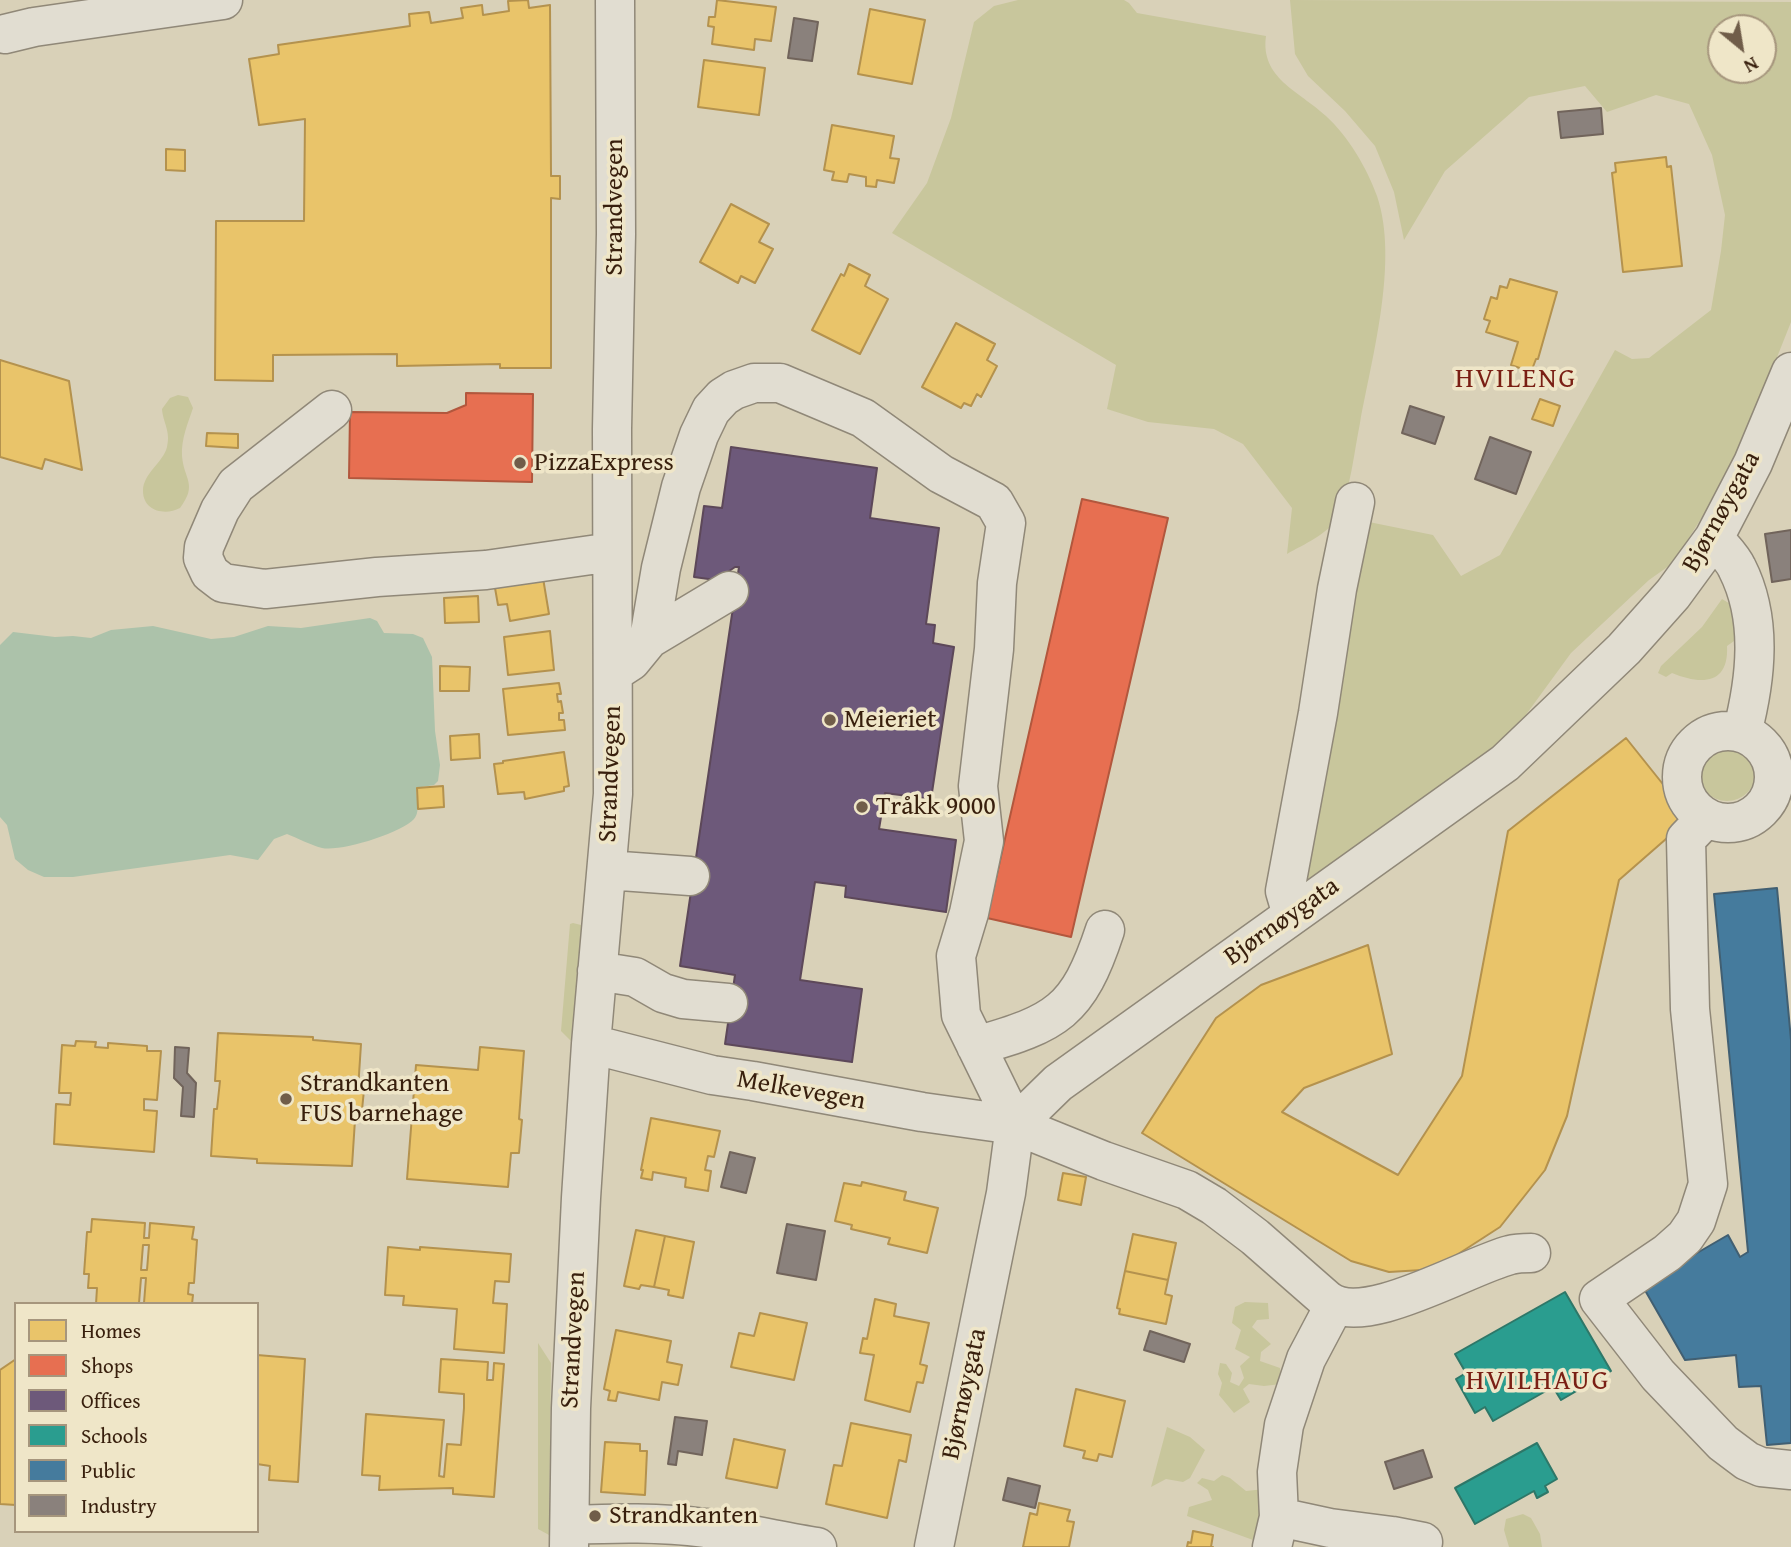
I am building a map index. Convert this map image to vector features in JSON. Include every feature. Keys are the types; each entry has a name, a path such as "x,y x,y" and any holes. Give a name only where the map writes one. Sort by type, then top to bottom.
{"street":[{"path":"5,34 34,27 223,0"},
{"name":"Strandvegen","path":"569,1536 570,1408 591,1044 613,794 615,0"},
{"name":"Bjørnøygata","path":"934,1547 1006,1193 1015,1125 1058,1083 1505,763 1624,649 1673,594 1714,538 1753,463 1791,372"},
{"path":"649,639 661,568 686,474 711,410 734,390 754,383 780,383 863,418 933,468 994,502 1006,523 997,583 994,649 978,786 984,841 969,913 956,956 961,1016 1015,1125"},
{"path":"332,410 236,485 220,510 204,547 203,558 210,573 223,583 265,589 377,577 486,570 612,552"},
{"path":"1292,915 1285,891 1354,502"},
{"path":"1714,538 1736,565 1752,612 1752,692 1742,733"},
{"path":"614,672 631,661 649,639 729,591"},
{"path":"1727,731 1742,733 1761,745 1773,764 1771,795 1763,808 1752,817 1737,823 1721,823 1706,818 1690,803 1682,782 1683,766 1688,752 1699,741 1712,734 1727,731"},
{"path":"1706,818 1686,839 1690,1009 1709,1184 1696,1222 1685,1237 1598,1299 1658,1375 1723,1443 1747,1461 1761,1467 1791,1470"},
{"path":"607,870 690,876"},
{"path":"976,1046 1037,1027 1063,1009 1083,983 1105,930"},
{"path":"597,971 635,977 663,993 683,999 727,1003"},
{"name":"Melkevegen","path":"591,1044 712,1075 922,1112 1015,1125 1186,1190 1238,1223 1334,1306"},
{"path":"1423,1542 1330,1528 1275,1532 1277,1472 1284,1425 1306,1359 1334,1306 1355,1309 1375,1305 1447,1281 1510,1255 1531,1253"},
{"path":"569,1536 623,1523 685,1526 817,1547"}],"shaded area":[{"path":"1018,0 1124,0 1137,13 1266,36 1269,63 1275,73 1334,124 1368,174 1383,222 1384,279 1376,339 1349,482 1338,516 1329,528 1287,554 1292,508 1243,444 1214,429 1148,422 1107,409 1116,365 892,233 927,183 951,118 974,22 994,6"},
{"path":"1290,0 1791,2 1791,322 1733,468 1673,563 1649,580 1571,653 1525,716 1500,742 1304,884 1364,521 1433,535 1461,576 1500,555 1615,350 1632,359 1649,358 1711,310 1725,215 1712,155 1689,104 1656,95 1607,112 1585,86 1529,97 1445,171 1404,240 1394,192 1375,146 1345,111 1308,76 1295,54"},
{"path":"178,395 188,397 193,408 182,450 189,487 180,508 168,512 151,507 144,498 143,491 146,479 167,447 162,409 170,398"},
{"path":"1722,599 1737,608 1741,636 1727,646 1726,659 1718,675 1703,680 1672,673 1666,677 1658,673 1661,666 1702,627"},
{"path":"370,618 377,621 384,633 413,634 423,638 432,657 435,731 440,765 438,781 434,785 416,788 417,812 414,819 407,824 384,835 343,847 322,848 287,834 274,839 258,860 230,855 73,877 44,877 28,870 15,859 7,825 0,817 0,645 13,632 91,638 111,630 153,626 211,639 234,637 268,626 301,628"},
{"path":"1721,743 1733,743 1748,751 1756,766 1756,778 1748,793 1733,801 1721,801 1706,793 1698,778 1698,766 1706,751"},
{"path":"570,924 581,925 582,928 571,1041 561,1031"},
{"path":"1245,1302 1268,1303 1269,1319 1257,1320 1252,1327 1271,1344 1261,1352 1260,1361 1280,1368 1281,1384 1249,1384 1243,1389 1250,1402 1234,1413 1219,1395 1222,1383 1218,1374 1220,1363 1226,1364 1232,1373 1230,1382 1239,1386 1244,1378 1240,1366 1250,1357 1235,1349 1241,1330 1232,1323 1235,1307"},
{"path":"538,1343 551,1363 549,1535 538,1529"},
{"path":"1167,1427 1190,1437 1205,1450 1190,1478 1183,1482 1166,1479 1151,1487"},
{"path":"1222,1475 1246,1491 1265,1489 1264,1544 1187,1516 1189,1507 1212,1500 1208,1490 1197,1483 1202,1478 1214,1481"},
{"path":"1523,1514 1531,1518 1540,1534 1542,1547 1509,1547 1504,1530 1506,1519"}],"building: Homes":[{"path":"528,0 529,8 550,5 551,176 560,176 560,199 551,198 551,368 500,368 500,364 397,366 397,354 273,355 273,381 215,380 216,221 304,221 305,119 259,125 249,59 279,54 278,45 410,26 409,14 429,12 431,23 463,18 461,8 482,5 483,15 509,11 508,1"},
{"path":"717,0 776,7 771,41 755,39 754,50 712,44 714,27 708,26 709,17 715,17"},
{"path":"870,9 925,20 912,84 858,74"},
{"path":"704,60 765,68 759,115 698,107"},
{"path":"832,125 894,136 890,158 899,159 894,183 877,180 876,187 866,186 866,177 849,174 847,182 832,180 834,172 824,170"},
{"path":"166,149 185,150 185,171 166,170"},
{"path":"1666,157 1667,167 1671,166 1682,266 1623,272 1612,173 1616,172 1615,163"},
{"path":"731,204 769,224 759,242 773,249 755,283 741,276 738,283 700,262"},
{"path":"849,264 870,275 865,286 888,299 860,354 812,330"},
{"path":"1510,279 1557,292 1538,359 1531,372 1511,365 1518,342 1486,332 1490,321 1484,319 1491,297 1497,299 1500,286 1507,288"},
{"path":"956,323 995,344 987,360 997,366 981,397 977,394 971,406 964,403 961,408 922,387"},
{"path":"0,360 69,381 82,470 45,459 42,469 0,457"},
{"path":"1540,399 1560,406 1553,426 1532,419"},
{"path":"207,433 238,434 238,448 206,446"},
{"path":"543,578 549,614 510,621 507,604 498,605 495,588"},
{"path":"478,596 479,622 445,623 444,598"},
{"path":"550,631 554,670 508,675 504,637"},
{"path":"440,666 470,667 469,691 440,691"},
{"path":"559,683 561,694 557,694 558,702 561,701 563,713 559,713 559,720 564,720 565,730 508,735 503,689"},
{"path":"479,734 480,758 451,760 450,736"},
{"path":"1626,738 1690,818 1619,880 1567,1116 1545,1170 1500,1227 1452,1258 1422,1270 1389,1272 1351,1261 1142,1133 1216,1018 1261,985 1368,945 1392,1054 1304,1088 1282,1112 1398,1175 1462,1076 1508,831"},
{"path":"564,752 569,786 564,787 564,791 525,799 524,792 498,794 494,764"},
{"path":"443,786 444,807 418,809 417,788"},
{"path":"218,1033 313,1037 313,1040 361,1044 358,1090 364,1090 361,1120 355,1120 352,1166 257,1163 257,1159 211,1156 214,1109 217,1109 220,1081 215,1081"},
{"path":"76,1041 96,1042 95,1047 108,1048 108,1043 147,1046 147,1051 161,1051 157,1100 144,1099 144,1110 157,1111 154,1152 54,1144 56,1104 70,1105 71,1093 59,1093 62,1045 75,1046"},
{"path":"480,1047 524,1051 519,1153 511,1153 508,1187 407,1179 416,1065 478,1070"},
{"path":"651,1118 720,1131 714,1157 708,1156 705,1170 711,1171 708,1191 685,1187 686,1178 653,1172 652,1180 641,1178"},
{"path":"1063,1173 1086,1177 1081,1205 1058,1200"},
{"path":"862,1182 906,1192 904,1200 938,1208 927,1253 888,1244 890,1238 851,1229 852,1225 835,1221 844,1183 861,1186"},
{"path":"92,1219 145,1223 144,1238 149,1238 150,1223 194,1227 192,1239 197,1240 194,1283 189,1283 188,1294 193,1295 192,1302 144,1302 146,1278 141,1278 139,1302 96,1302 97,1288 88,1288 89,1274 84,1274 87,1232 91,1232","holes":["143,1245 149,1245 147,1270 141,1270"]},
{"path":"636,1230 665,1236 654,1287 641,1285 639,1289 624,1286"},
{"path":"1133,1234 1176,1243 1168,1280 1125,1271"},
{"path":"665,1236 694,1242 683,1298 668,1295 669,1290 654,1287"},
{"path":"388,1247 511,1254 509,1282 495,1281 493,1303 507,1304 504,1353 454,1349 457,1309 403,1305 404,1296 385,1295"},
{"path":"1125,1271 1168,1280 1165,1294 1172,1296 1166,1324 1119,1314 1120,1309 1117,1308"},
{"path":"875,1299 896,1304 894,1316 929,1323 920,1364 927,1366 923,1383 917,1382 910,1412 865,1400 874,1355 860,1353 863,1338 867,1339"},
{"path":"760,1313 807,1323 794,1380 731,1367 739,1333 754,1336"},
{"path":"616,1330 671,1341 667,1362 682,1365 678,1385 662,1382 659,1400 618,1392 616,1401 608,1400 610,1391 604,1389"},
{"path":"259,1355 305,1359 298,1482 269,1480 270,1466 259,1464"},
{"path":"441,1359 488,1362 487,1380 493,1380 494,1363 504,1364 494,1497 453,1494 453,1488 379,1490 380,1476 362,1475 366,1414 444,1420 439,1476 444,1477 447,1444 461,1445 464,1394 439,1392"},
{"path":"14,1360 14,1505 0,1504 0,1370"},
{"path":"1076,1389 1125,1401 1112,1457 1099,1454 1097,1461 1083,1458 1085,1451 1064,1446"},
{"path":"851,1423 911,1435 906,1462 899,1460 887,1518 826,1504 834,1465 842,1466"},
{"path":"734,1439 785,1450 777,1488 726,1478"},
{"path":"605,1442 640,1444 640,1451 647,1451 645,1495 601,1492"},
{"path":"1039,1503 1070,1510 1067,1521 1074,1522 1069,1547 1023,1547 1030,1513 1037,1515"},
{"path":"1193,1531 1213,1535 1211,1547 1187,1547 1188,1542 1191,1543"}],"building: Shops":[{"path":"466,393 533,394 532,482 349,478 350,412 447,413 466,405"},
{"path":"1082,499 1168,518 1071,937 987,918"}],"building: Offices":[{"name":"Meieriet","path":"731,447 877,468 870,518 939,528 926,624 935,625 933,643 954,647 931,799 885,793 879,829 956,840 946,912 845,897 846,886 815,882 800,980 862,989 852,1062 725,1044 735,975 680,966 739,567 716,580 694,577 704,506 722,508"}],"building: Schools":[{"path":"1565,1292 1611,1371 1561,1400 1553,1387 1493,1421 1485,1407 1475,1413 1456,1379 1466,1373 1455,1354"},
{"path":"1537,1443 1557,1479 1545,1486 1548,1492 1537,1498 1534,1491 1475,1524 1455,1488"}],"building: Public":[{"path":"1777,888 1791,1040 1791,1443 1767,1445 1761,1386 1739,1387 1736,1355 1685,1360 1642,1285 1728,1235 1740,1257 1748,1252 1714,894"}],"building: Industry":[{"path":"794,18 818,22 812,61 788,58"},
{"path":"1601,108 1603,134 1561,138 1558,112"},
{"path":"1410,406 1444,417 1435,444 1402,433"},
{"path":"1490,437 1531,452 1516,494 1475,479"},
{"path":"1791,530 1791,579 1772,582 1765,534"},
{"path":"175,1047 189,1048 187,1073 196,1083 194,1117 181,1116 183,1087 174,1078"},
{"path":"730,1152 755,1158 746,1193 721,1187"},
{"path":"787,1224 825,1231 816,1280 777,1273"},
{"path":"1150,1331 1190,1344 1184,1362 1144,1350"},
{"path":"675,1417 707,1421 702,1455 678,1451 676,1465 668,1464"},
{"path":"1423,1450 1432,1477 1394,1489 1385,1462"},
{"path":"1008,1478 1040,1486 1035,1508 1003,1500"}],"place":[{"name":"PizzaExpress","path":"520,463"},
{"name":"Meieriet","path":"830,720"},
{"name":"Tråkk 9000","path":"862,807"},
{"name":"Strandkanten FUS barnehage","path":"286,1099"},
{"name":"Strandkanten","path":"595,1516"}],"district":[{"name":"HVILENG","path":"1516,380"},
{"name":"HVILHAUG","path":"1538,1382"}]}
